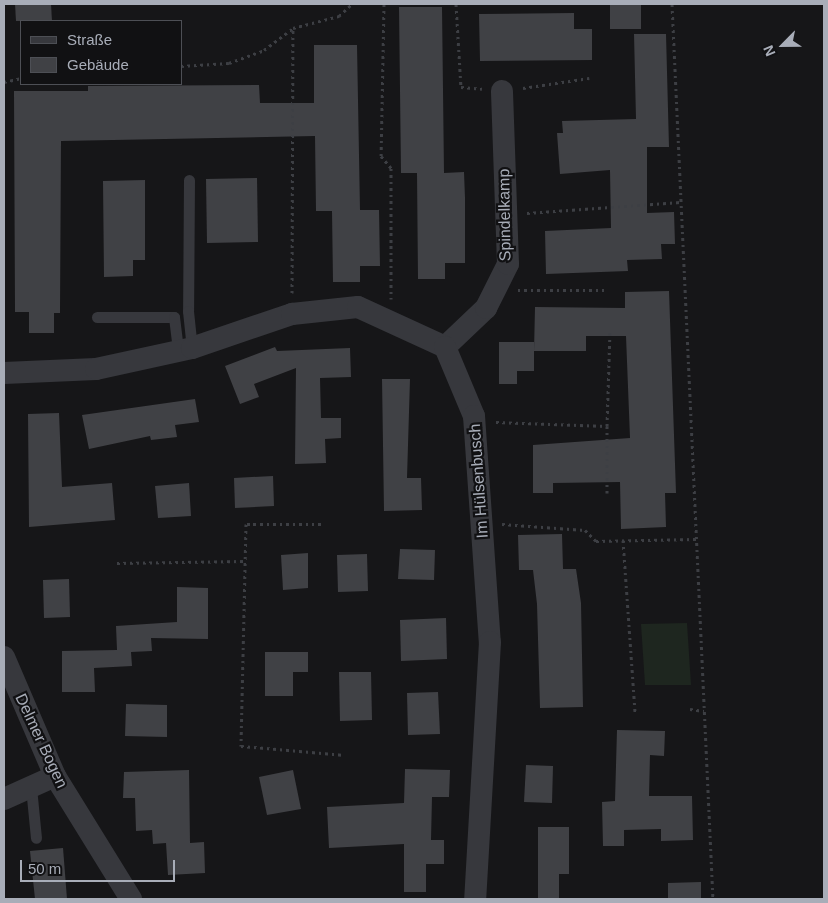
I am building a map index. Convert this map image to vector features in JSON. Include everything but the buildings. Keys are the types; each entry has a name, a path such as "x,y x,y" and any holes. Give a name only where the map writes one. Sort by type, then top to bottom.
{"street":[{"name":"Spindelkamp","path":"445,347 486,308 508,264 502,91"},
{"path":"4,373 96,370 185,350 292,314 358,307 445,347"},
{"name":"Im Hülsenbusch","path":"445,347 474,416 490,642 475,899"},
{"name":"Delmer Bogen","path":"4,657 55,776 130,899"},
{"path":"4,799 55,776"}],"lane":[{"path":"185,350 188,311 189,180"},
{"path":"97,317 174,316 185,350"},
{"path":"31,787 36,838"}],"path":[{"path":"182,66 228,63 264,50 293,28 339,16 352,4"},
{"path":"384,4 380,156 390,168 391,322"},
{"path":"456,4 462,87 502,91 589,78"},
{"path":"672,4 713,899"},
{"path":"292,314 293,28"},
{"path":"4,82 20,78"},
{"path":"506,214 681,202"},
{"path":"495,290 604,290"},
{"path":"608,493 607,426 610,330"},
{"path":"474,416 489,421 607,426"},
{"path":"482,522 585,530 596,541 696,539"},
{"path":"321,524 246,524 240,746 345,755"},
{"path":"623,540 635,712"},
{"path":"117,563 245,561"},
{"path":"690,709 704,711"}],"shaded area":[{"path":"687,623 691,685 645,685 641,624"}]}
